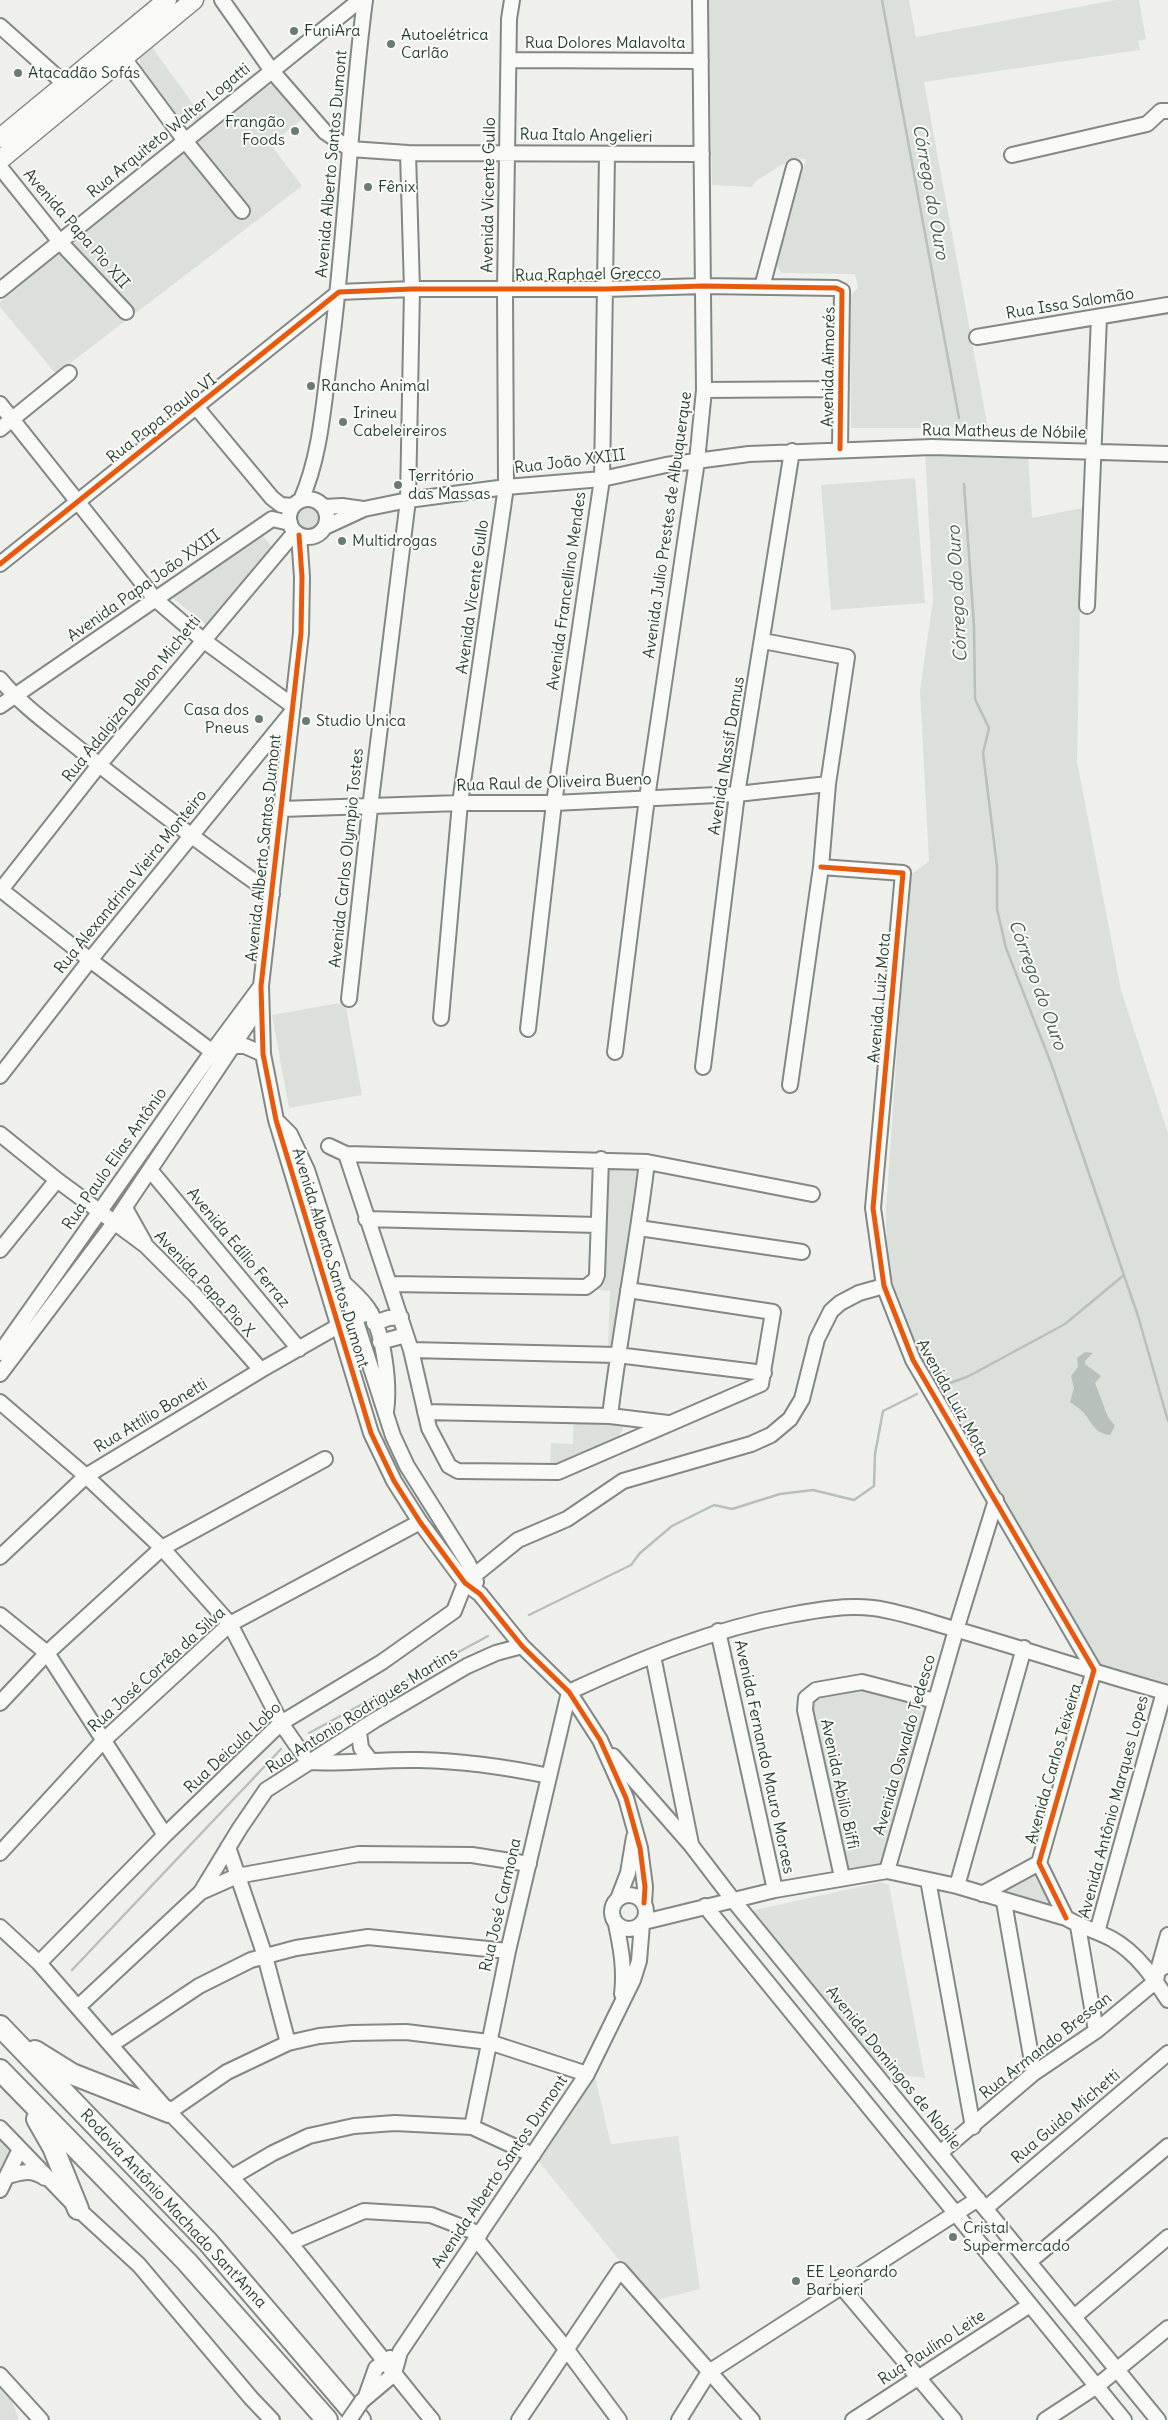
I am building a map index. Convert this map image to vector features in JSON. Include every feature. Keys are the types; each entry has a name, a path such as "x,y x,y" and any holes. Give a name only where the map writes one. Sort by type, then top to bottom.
{"highway":[{"path":"6,2032 72,2074 169,2112"},
{"name":"Rodovia Antônio Machado Sant'Anna","path":"6,2032 363,2405"},
{"name":"Rodovia Antônio Machado Sant'Anna","path":"0,2070 187,2262 327,2420"},
{"path":"0,2076 39,2122 53,2147 78,2209"}],"main road":[{"path":"0,138 167,0"},
{"path":"0,160 194,0"}],"street":[{"path":"222,0 272,71 325,132 350,149"},
{"name":"Rua Arquiteto Walter Logatti","path":"0,290 360,0"},
{"name":"Avenida Alberto Santos Dumont","path":"297,503 309,481 317,451 339,292 350,149 365,0"},
{"name":"Avenida Vicente Gullo","path":"441,1018 460,803 506,487 505,289 509,19 512,0"},
{"name":"Avenida Julio Prestes de Albuquerque","path":"615,1052 647,798 697,461 704,390 700,0"},
{"path":"338,19 349,24 361,35"},
{"path":"0,26 65,84"},
{"path":"123,57 186,142 242,211"},
{"name":"Rua Dolores Malavolta","path":"509,60 701,61"},
{"path":"1012,155 1147,124 1161,110 1168,111"},
{"name":"Rua Italo Angelieri","path":"350,149 408,153 702,154"},
{"name":"Avenida Carlos Olympio Tostes","path":"349,999 370,808 408,500 412,288 408,153"},
{"name":"Avenida Francellino Mendes","path":"528,1029 554,803 602,478 607,155"},
{"name":"Avenida Papa Pio XII","path":"0,167 60,242 126,312"},
{"path":"762,287 794,167"},
{"name":"Rua Raphael Grecco","path":"339,292 412,288 606,289 704,286 836,288"},
{"name":"Avenida Aimorés","path":"836,288 842,292 840,449"},
{"name":"Rua Papa Paulo VI","path":"0,564 197,408 339,292"},
{"name":"Rua Issa Salomão","path":"977,337 1168,305"},
{"path":"1087,606 1099,317"},
{"path":"0,430 69,374"},
{"path":"704,390 841,389"},
{"path":"0,404 155,599 203,640 292,709"},
{"path":"197,408 272,498 281,505 311,499 322,506 327,517 321,531 312,537 294,530 289,517 297,503"},
{"name":"Rua Matheus de Nóbile","path":"840,449 932,447 1168,454"},
{"name":"Rua João XXIII","path":"321,531 364,509 408,500 506,487 602,478 697,461 792,451 840,449"},
{"name":"Avenida Alberto Santos Dumont","path":"317,451 318,484 322,506"},
{"name":"Avenida Nassif Damus","path":"703,1067 737,794 792,451"},
{"name":"Rua João XXIII","path":"322,506 364,509"},
{"name":"Avenida Papa João XXIII","path":"0,706 18,696 272,519 294,530"},
{"name":"Avenida Alberto Santos Dumont","path":"294,530 302,577 300,633 261,986 263,1054 276,1120 371,1433 394,1481 420,1522 470,1579"},
{"name":"Rua Adalgiza Delbon Michetti","path":"0,890 99,765 294,530"},
{"name":"Avenida Alberto Santos Dumont","path":"302,577 312,544 321,531"},
{"path":"763,641 847,658 828,784 821,867 790,1085"},
{"path":"0,679 99,765 190,836 272,894"},
{"path":"0,718 18,696"},
{"name":"Rua Alexandrina Vieira Monteiro","path":"0,1076 90,960 292,709"},
{"name":"Rua Raul de Oliveira Bueno","path":"281,810 460,803 554,803 737,794 828,784"},
{"name":"Avenida Luiz Mota","path":"821,867 903,873 873,1208 884,1286 913,1360 1094,1670"},
{"path":"0,890 217,1056 232,1046 261,1004"},
{"name":"Rua Paulo Elias Antônio","path":"0,1374 125,1208 261,986"},
{"path":"232,1046 245,1046 263,1054"},
{"name":"Rua Paulo Elias Antônio","path":"0,1353 99,1213 217,1056"},
{"name":"Avenida Alberto Santos Dumont","path":"276,1120 290,1134 307,1170 386,1418 407,1466 480,1594 522,1646 569,1692 600,1740 626,1798 644,1867 644,1904"},
{"name":"Avenida Papa Pio X","path":"0,1134 99,1213 145,1245 195,1295 261,1370"},
{"path":"329,1146 346,1154 601,1159 647,1162 812,1194"},
{"path":"346,1154 366,1220 390,1284 411,1350 429,1428 449,1466 458,1471 554,1473 761,1384 773,1312 628,1290"},
{"path":"390,1284 586,1287 595,1280 597,1275 597,1224 601,1159"},
{"path":"610,1416 617,1355 639,1228 647,1162"},
{"name":"Avenida Edílio Ferraz","path":"150,1170 299,1349"},
{"path":"0,1250 57,1180"},
{"path":"125,1208 145,1245"},
{"path":"366,1220 597,1224"},
{"path":"639,1228 802,1252"},
{"path":"342,1281 372,1318 380,1342 387,1370 389,1395 386,1418"},
{"path":"470,1579 518,1540 567,1519 623,1481 751,1444 771,1435 790,1418 802,1399 818,1339 831,1310 840,1302 859,1293 884,1286"},
{"name":"Rua Attílio Bonetti","path":"0,1557 86,1476 261,1370 354,1317 401,1317"},
{"path":"380,1342 406,1335"},
{"path":"411,1350 617,1355 764,1373"},
{"path":"354,1382 387,1370"},
{"path":"0,1402 86,1476 162,1548 230,1624 281,1723 308,1762 342,1764 418,1760 483,1763 549,1776"},
{"path":"425,1412 610,1416 669,1423"},
{"path":"628,1418 632,1440"},
{"path":"0,1703 47,1653 162,1548 325,1459"},
{"name":"Avenida Oswaldo Tedesco","path":"888,1871 935,1701 996,1500"},
{"name":"Rua José Corrêa da Silva","path":"0,1853 104,1740 230,1624 420,1522"},
{"name":"Rua Deicula Lobo","path":"39,1963 165,1835 281,1723 382,1662 454,1611 470,1579"},
{"path":"569,1692 718,1631 771,1618 839,1607 873,1608 1024,1648 1166,1692"},
{"path":"0,1614 47,1653 165,1835"},
{"name":"Avenida Fernando Mauro Moraes","path":"718,1631 775,1890"},
{"name":"Rua Antonio Rodrigues Martins","path":"78,2006 201,1892 266,1790 375,1720 467,1666 496,1653 522,1646"},
{"path":"957,1886 1024,1648"},
{"path":"653,1656 691,1845"},
{"name":"Avenida Carlos Teixeira","path":"1066,1918 1039,1863 1094,1670"},
{"name":"Avenida Abilio Biffi","path":"842,1877 805,1710 806,1698 816,1690 862,1682 935,1701"},
{"name":"Rua José Carmona","path":"472,2127 508,1951 569,1692"},
{"name":"Avenida Antônio Marques Lopes","path":"1098,1932 1166,1692"},
{"path":"359,1732 361,1748 371,1761"},
{"name":"Avenida Domingos de Nobile","path":"600,1740 691,1845 733,1900 884,2086 982,2203 1158,2420"},
{"name":"Avenida Alberto Santos Dumont","path":"618,1899 628,1873 635,1832"},
{"path":"228,1847 265,1956 288,2043"},
{"path":"201,1892 237,1876 358,1854 472,1855 529,1864"},
{"name":"Avenida Carlos Teixeira","path":"982,1894 1039,1863"},
{"path":"681,1911 644,1904 635,1896 629,1895 618,1899 612,1908 613,1920 616,1924 626,1930 632,1930 643,1923 681,1911 842,1877 888,1871 957,1886 1004,1902 1066,1918 1078,1926 1098,1932 1121,1944 1142,1963 1161,1972"},
{"path":"928,1880 973,2127"},
{"path":"1004,1902 1034,2073"},
{"path":"643,1923 646,1913 644,1904"},
{"path":"705,1906 1124,2420"},
{"name":"Avenida Alberto Santos Dumont","path":"394,2374 400,2352 587,2074 633,1980 638,1961 643,1923"},
{"name":"Avenida Alberto Santos Dumont","path":"616,1924 624,1973 620,2007"},
{"path":"1078,1926 1096,2031"},
{"path":"0,1927 39,1963 169,2112 232,2177 290,2243 432,2420"},
{"path":"1168,1935 1161,1972 1168,2000"},
{"path":"111,2045 199,1986 251,1960 296,1948 368,1937 508,1951"},
{"name":"Rua Armando Bressan","path":"940,2153 973,2127 1034,2073 1096,2031 1161,1972"},
{"path":"169,2112 226,2072 288,2043 319,2036 352,2032 406,2032 489,2042 587,2074"},
{"name":"Rua Guido Michetti","path":"709,2372 841,2286 957,2214 982,2203 1168,2053"},
{"path":"865,2102 884,2086"},
{"path":"232,2177 273,2152 309,2136 354,2126 395,2123 472,2127 533,2155"},
{"path":"0,2128 78,2209 139,2265 251,2398 272,2420"},
{"path":"1029,2262 1168,2146"},
{"path":"0,2190 20,2149"},
{"path":"8,2176 35,2171 52,2182"},
{"path":"290,2243 364,2211 431,2215 479,2237 619,2420"},
{"path":"1074,2317 1168,2238"},
{"path":"519,2420 620,2270 752,2420"},
{"path":"841,2286 954,2420"},
{"name":"Rua Paulino Leite","path":"853,2420 1030,2305"},
{"path":"1045,2420 1097,2386 1168,2328"},
{"name":"Avenida Alberto Santos Dumont","path":"383,2361 400,2352"},
{"path":"363,2405 376,2368 383,2361"},
{"path":"679,2420 709,2372"},
{"path":"349,2420 394,2374"},
{"path":"0,2375 41,2420"},
{"path":"22,2398 27,2420"},
{"path":"251,2398 262,2420"}],"shaded area":[{"path":"708,0 909,0 916,37 1116,0 1139,0 1146,39 1138,41 1140,50 924,82 988,428 851,428 850,296 858,288 855,274 782,273 774,262 806,159 793,158 756,181 752,187 712,185"},
{"path":"151,46 202,116 196,121 189,123 179,120 140,70 140,54"},
{"path":"271,85 280,87 303,118 271,145 302,186 56,374 0,307 0,302 259,90"},
{"path":"925,450 1028,453 1032,518 1082,508 1077,761 1121,990 1168,1133 1168,1692 1094,1669 917,1357 887,1263 886,1209 909,876 929,861 920,690 933,600"},
{"path":"915,478 925,603 831,610 821,485"},
{"path":"309,504 319,508 323,518 319,528 309,532 299,528 295,518 299,508"},
{"path":"263,536 272,547 207,625 171,597"},
{"path":"345,1002 362,1095 289,1108 272,1015"},
{"path":"606,1167 639,1168 641,1174 614,1342 608,1346 610,1291 597,1290 604,1279"},
{"path":"1085,1352 1093,1353 1085,1361 1085,1364 1101,1376 1095,1383 1108,1417 1115,1426 1110,1435 1097,1430 1084,1413 1070,1402 1074,1388 1071,1376 1078,1367 1077,1358"},
{"path":"574,1417 622,1424 623,1429 619,1436 600,1444 559,1471 550,1472 551,1443 573,1444"},
{"path":"867,1688 924,1703 927,1706 883,1863 878,1866 849,1871 845,1869 810,1714 812,1706 821,1697 834,1692"},
{"path":"1034,1873 1038,1874 1051,1902 1048,1906 1004,1893 1005,1889"},
{"path":"881,1882 889,1885 925,2078 879,2072 752,1913 755,1910"},
{"path":"595,2077 611,2144 678,2136 700,2289 653,2301 539,2162"},
{"path":"0,2122 13,2133 13,2152 0,2174"},
{"path":"0,2384 12,2401 19,2420 0,2420"}],"waterway":[{"name":"Córrego do Ouro","path":"882,0 959,418"},
{"name":"Córrego do Ouro","path":"964,484 974,626 975,699 989,728 983,753 997,866 997,909 1006,948 1052,1066 1138,1316 1168,1421"},
{"path":"950,1383 969,1376 1065,1324 1124,1275"},
{"path":"529,1615 631,1565 640,1553 672,1526 714,1505 732,1509 780,1494 813,1490 854,1500 874,1486 875,1454 883,1411 917,1394"},
{"path":"309,1733 488,1636"},
{"path":"72,1970 281,1749"}],"cycle path":[{"path":"0,564 339,292 412,289 606,289 703,286 836,288 842,291 840,449"},
{"path":"299,535 302,577 301,633 261,986 263,1054 276,1120 371,1433 394,1481 420,1522 465,1583 480,1594 522,1646 569,1692 600,1740 626,1798 640,1848 645,1887 644,1903"},
{"path":"821,867 903,873 873,1208 884,1286 913,1360 1094,1670 1039,1863 1066,1918"}],"place":[{"name":"FuniAra","path":"294,31"},
{"name":"Autoelétrica Carlão","path":"391,44"},
{"name":"Atacadão Sofás","path":"18,73"},
{"name":"Frangão Foods","path":"295,131"},
{"name":"Fênix","path":"368,187"},
{"name":"Rancho Animal","path":"311,386"},
{"name":"Irineu Cabeleireiros","path":"343,422"},
{"name":"Território das Massas","path":"398,485"},
{"name":"Multidrogas","path":"342,541"},
{"name":"Casa dos Pneus","path":"259,719"},
{"name":"Studio Unica","path":"306,721"},
{"name":"Cristal Supermercado","path":"953,2237"},
{"name":"EE Leonardo Barbieri","path":"796,2281"}]}
